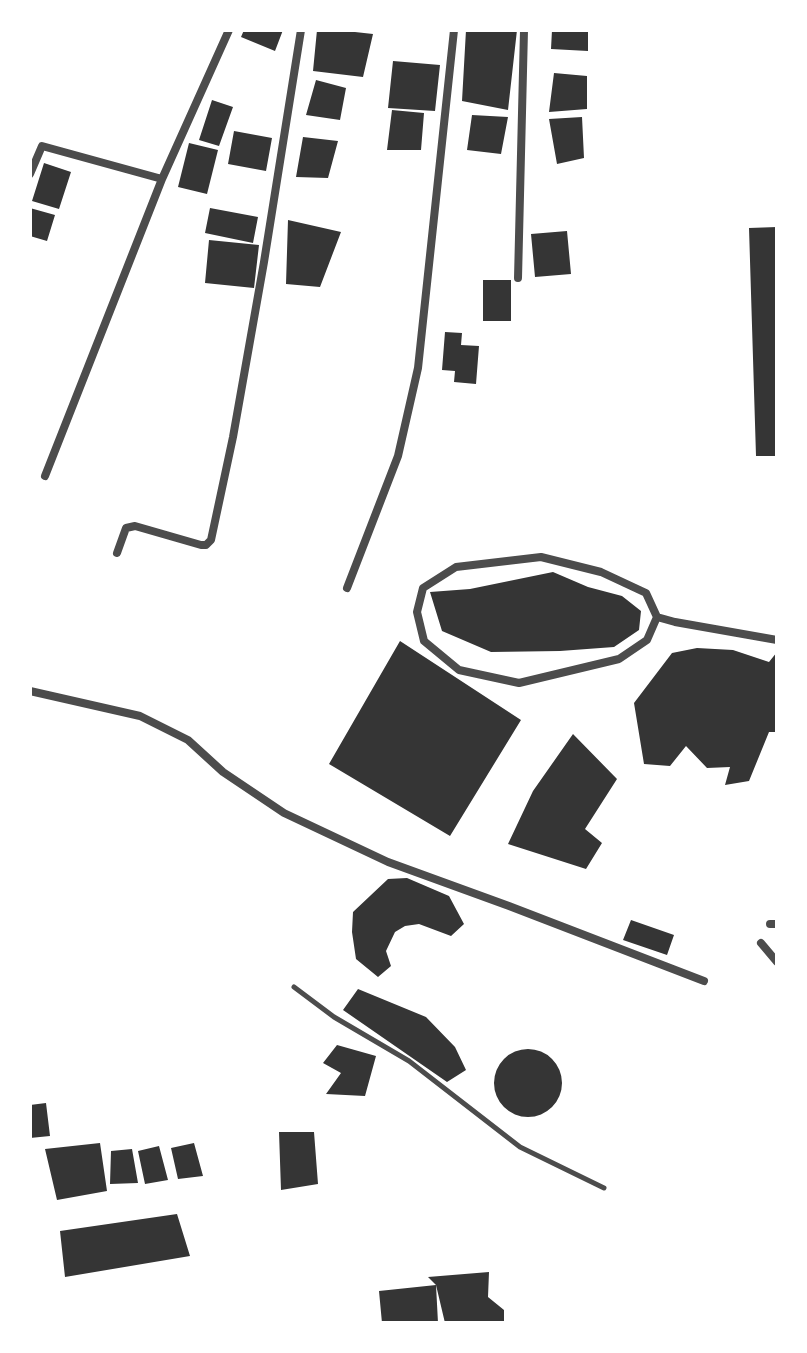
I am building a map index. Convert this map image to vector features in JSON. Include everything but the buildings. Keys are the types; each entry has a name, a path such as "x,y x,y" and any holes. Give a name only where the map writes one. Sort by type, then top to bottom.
{"street":[{"path":"45,476 162,179 229,30"},
{"path":"117,553 126,528 135,526 201,545 211,540 262,277 301,30"},
{"path":"347,588 398,456 418,368 454,30"},
{"path":"518,278 524,30"},
{"path":"30,174 42,146 162,179"},
{"path":"657,617 647,640 619,659 519,683 459,670 424,641 417,612 423,588 456,567 541,557 601,572 646,593 657,617 777,640"},
{"path":"30,691 140,716 188,740 223,772 284,813 388,862 704,981"},
{"path":"761,943 777,962"}],"lane":[{"path":"294,987 334,1017 409,1061 520,1147 604,1188"}]}
